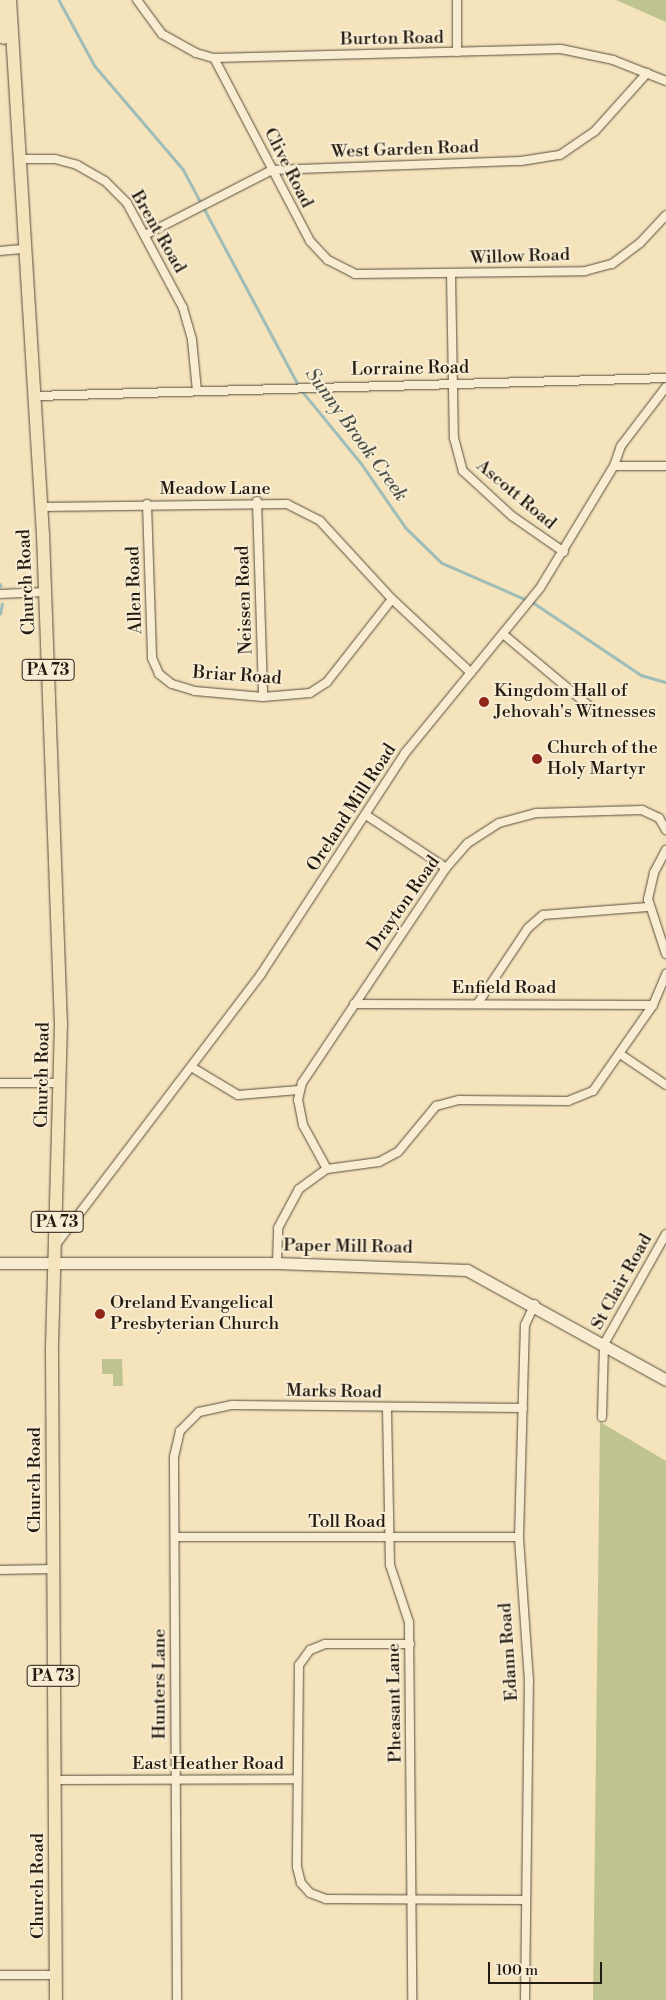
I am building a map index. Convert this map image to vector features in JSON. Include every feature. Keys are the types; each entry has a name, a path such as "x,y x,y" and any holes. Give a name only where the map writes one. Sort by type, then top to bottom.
{"main road":[{"name":"Church Road","path":"3,4 18,156 22,249 35,396 41,507 60,1083 52,1569 56,2000"}],"street":[{"name":"Burton Road","path":"137,0 162,34 196,53 214,58 561,49 613,60 666,81"},
{"path":"457,0 457,52"},
{"name":"Clive Road","path":"214,58 272,170 318,252 355,274"},
{"name":"West Garden Road","path":"145,235 272,170 546,159 584,140 647,73"},
{"name":"Brent Road","path":"18,156 55,159 92,172 128,203 188,323 196,391"},
{"name":"Willow Road","path":"355,274 451,274 585,270 612,264 640,243 666,215"},
{"path":"0,251 22,249"},
{"name":"Ascott Road","path":"451,274 454,438 463,472 512,516 564,552"},
{"name":"Lorraine Road","path":"35,396 666,378"},
{"name":"Oreland Mill Road","path":"57,1243 193,1068 366,814 405,753 533,597 564,552 614,466 620,446 666,387"},
{"path":"614,466 666,466"},
{"name":"Meadow Lane","path":"41,507 257,501 287,504 320,522 392,599 471,673"},
{"name":"Neissen Road","path":"257,501 263,697"},
{"name":"Allen Road","path":"147,504 152,658 159,674"},
{"path":"0,594 45,592"},
{"name":"Briar Road","path":"159,674 172,684 195,691 263,697 310,693 327,682 392,599"},
{"path":"503,634 594,710"},
{"name":"Drayton Road","path":"299,1090 354,1004 446,868 482,831 521,816 642,810 658,818 666,829"},
{"path":"366,814 446,868"},
{"path":"666,850 650,883 648,907 666,954"},
{"path":"478,1003 528,928 543,915 648,907"},
{"path":"277,1263 278,1228 287,1202 305,1183 327,1169 384,1160 404,1146 427,1113 446,1102 579,1098 598,1087 653,1005 666,974"},
{"name":"Enfield Road","path":"354,1004 653,1005"},
{"path":"620,1054 666,1084"},
{"path":"193,1068 238,1095 299,1090 303,1125 327,1169"},
{"path":"0,1083 60,1083"},
{"name":"St Clair Road","path":"604,1344 666,1234"},
{"name":"Paper Mill Road","path":"0,1263 277,1263 456,1268 486,1277 664,1376"},
{"name":"Edann Road","path":"525,2000 529,1681 519,1537 525,1325 536,1304"},
{"path":"602,1417 604,1344"},
{"name":"Marks Road","path":"174,1457 180,1431 191,1417 210,1407 523,1408"},
{"name":"Pheasant Lane","path":"387,1409 390,1565 407,1610 410,1644 412,2000"},
{"name":"Hunters Lane","path":"174,1457 177,2000"},
{"name":"Toll Road","path":"175,1537 519,1537"},
{"path":"0,1570 52,1569"},
{"path":"297,1779 296,1674 304,1657 325,1644 410,1644"},
{"name":"East Heather Road","path":"54,1780 297,1779 297,1867 306,1890 326,1899 526,1900"},
{"path":"0,1975 56,1975"}],"green space":[{"path":"616,0 666,0 666,22"},
{"path":"102,1359 122,1359 123,1386 113,1386 113,1374 102,1374"},
{"path":"600,1422 666,1461 666,2000 593,2000"}],"waterway":[{"name":"Sunny Brook Creek","path":"59,0 95,66 183,169 299,386"},
{"name":"Sunny Brook Creek","path":"302,391 361,463 406,528 442,563 534,603 641,675 666,682"},
{"path":"0,614 2,604"}],"place":[{"name":"Kingdom Hall of Jehovah's Witnesses","path":"484,702"},
{"name":"Church of the Holy Martyr","path":"537,759"},
{"name":"Oreland Evangelical Presbyterian Church","path":"100,1314"}]}
